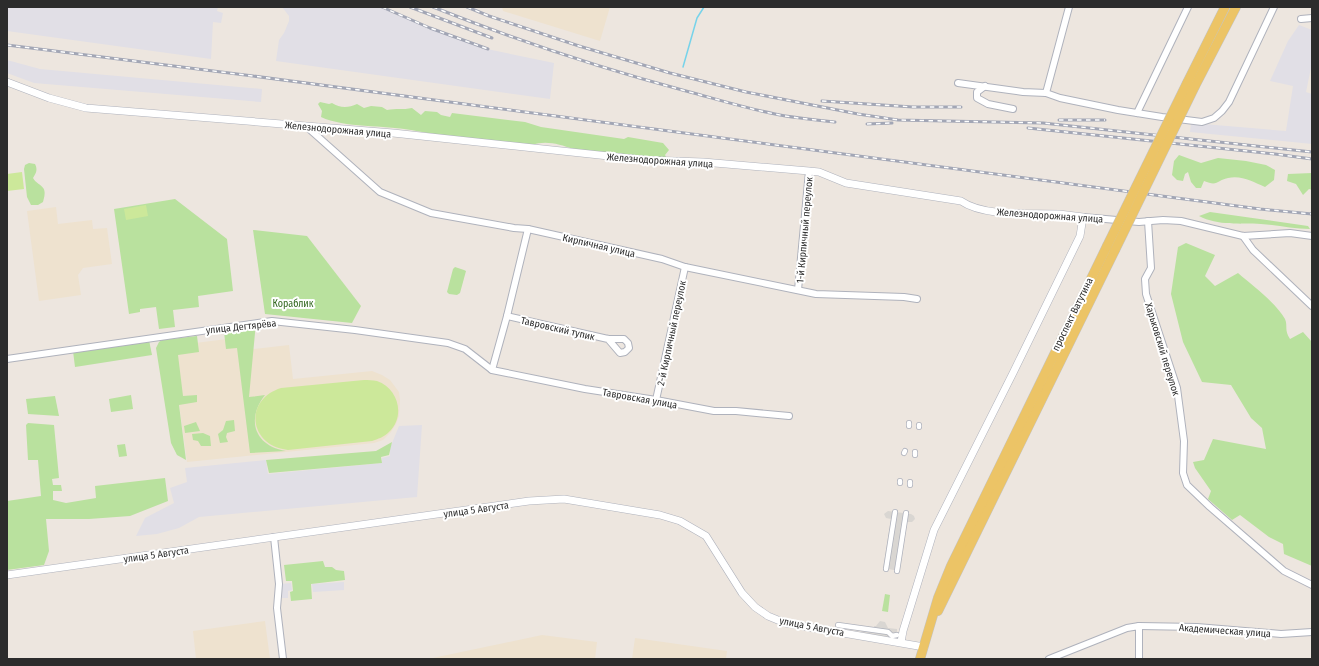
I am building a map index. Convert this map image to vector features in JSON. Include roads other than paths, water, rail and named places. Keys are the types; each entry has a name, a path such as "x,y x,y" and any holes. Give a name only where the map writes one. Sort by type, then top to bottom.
{"main road":[{"name":"проспект Ватутина","path":"920,659 928,630 944,600 1111,248 1191,85 1225,7"},
{"name":"проспект Ватутина","path":"1191,85 1236,7"}],"street":[{"path":"1046,93 1069,7"},
{"path":"1137,113 1188,7"},
{"path":"958,83 1023,92 1046,93 1060,98 1137,113 1202,122 1214,118 1229,102 1274,7"},
{"path":"1301,19 1312,18"},
{"name":"Железнодорожная улица","path":"7,82 49,98 86,108 307,127 320,126 646,160 703,162 819,172 846,183 961,201 970,207 1016,214 1058,214 1139,222 1163,220 1181,221 1243,236 1290,233 1312,236"},
{"path":"985,86 977,92 977,98 988,104 1013,109"},
{"name":"Кирпичная улица","path":"307,127 380,192 431,213 514,228 528,229 662,260 685,267 816,294 904,297 917,299"},
{"name":"1-й Кирпичный переулок","path":"798,290 809,171"},
{"path":"901,642 934,530 1080,236 1083,217"},
{"name":"Харьковский переулок","path":"1148,221 1151,268 1145,279 1146,294 1176,388 1184,441 1183,473 1187,485 1210,508 1284,571 1312,585"},
{"path":"492,370 508,316 528,229"},
{"path":"1243,236 1253,250 1312,306"},
{"name":"2-й Кирпичный переулок","path":"656,400 685,267"},
{"name":"Тавровский тупик","path":"508,316 608,339"},
{"name":"улица Дегтярёва","path":"7,359 272,321 347,329 448,343 465,349 492,370"},
{"name":"Тавровская улица","path":"492,370 585,389 714,411 736,411 790,416"},
{"name":"улица 5 Августа","path":"7,575 529,501 564,499 660,515 680,521 706,536 742,593 755,607 768,616 786,622 924,647"},
{"path":"886,569 895,512"},
{"path":"897,571 906,513"},
{"path":"274,537 279,584 276,608 283,659"},
{"path":"838,625 888,630 894,636"},
{"path":"1049,659 1127,628 1139,626 1139,659"},
{"name":"Академическая улица","path":"1139,626 1197,627 1281,634 1312,632"}],"waterway":[{"path":"683,67 697,18 704,7"}],"railway":[{"path":"382,7 430,28 488,49"},
{"path":"410,7 492,38"},
{"path":"433,7 495,31 622,73 764,112 797,118 835,122"},
{"path":"467,7 489,16 579,46 670,73 746,92 858,114 898,120 1043,123 1312,152"},
{"path":"7,45 1260,209 1312,214"},
{"path":"822,101 913,107 961,107"},
{"path":"1059,120 1105,120"},
{"path":"867,124 892,123"},
{"path":"1028,128 1312,159"}],"park label":[{"name":"Кораблик","path":"293,303"}]}
